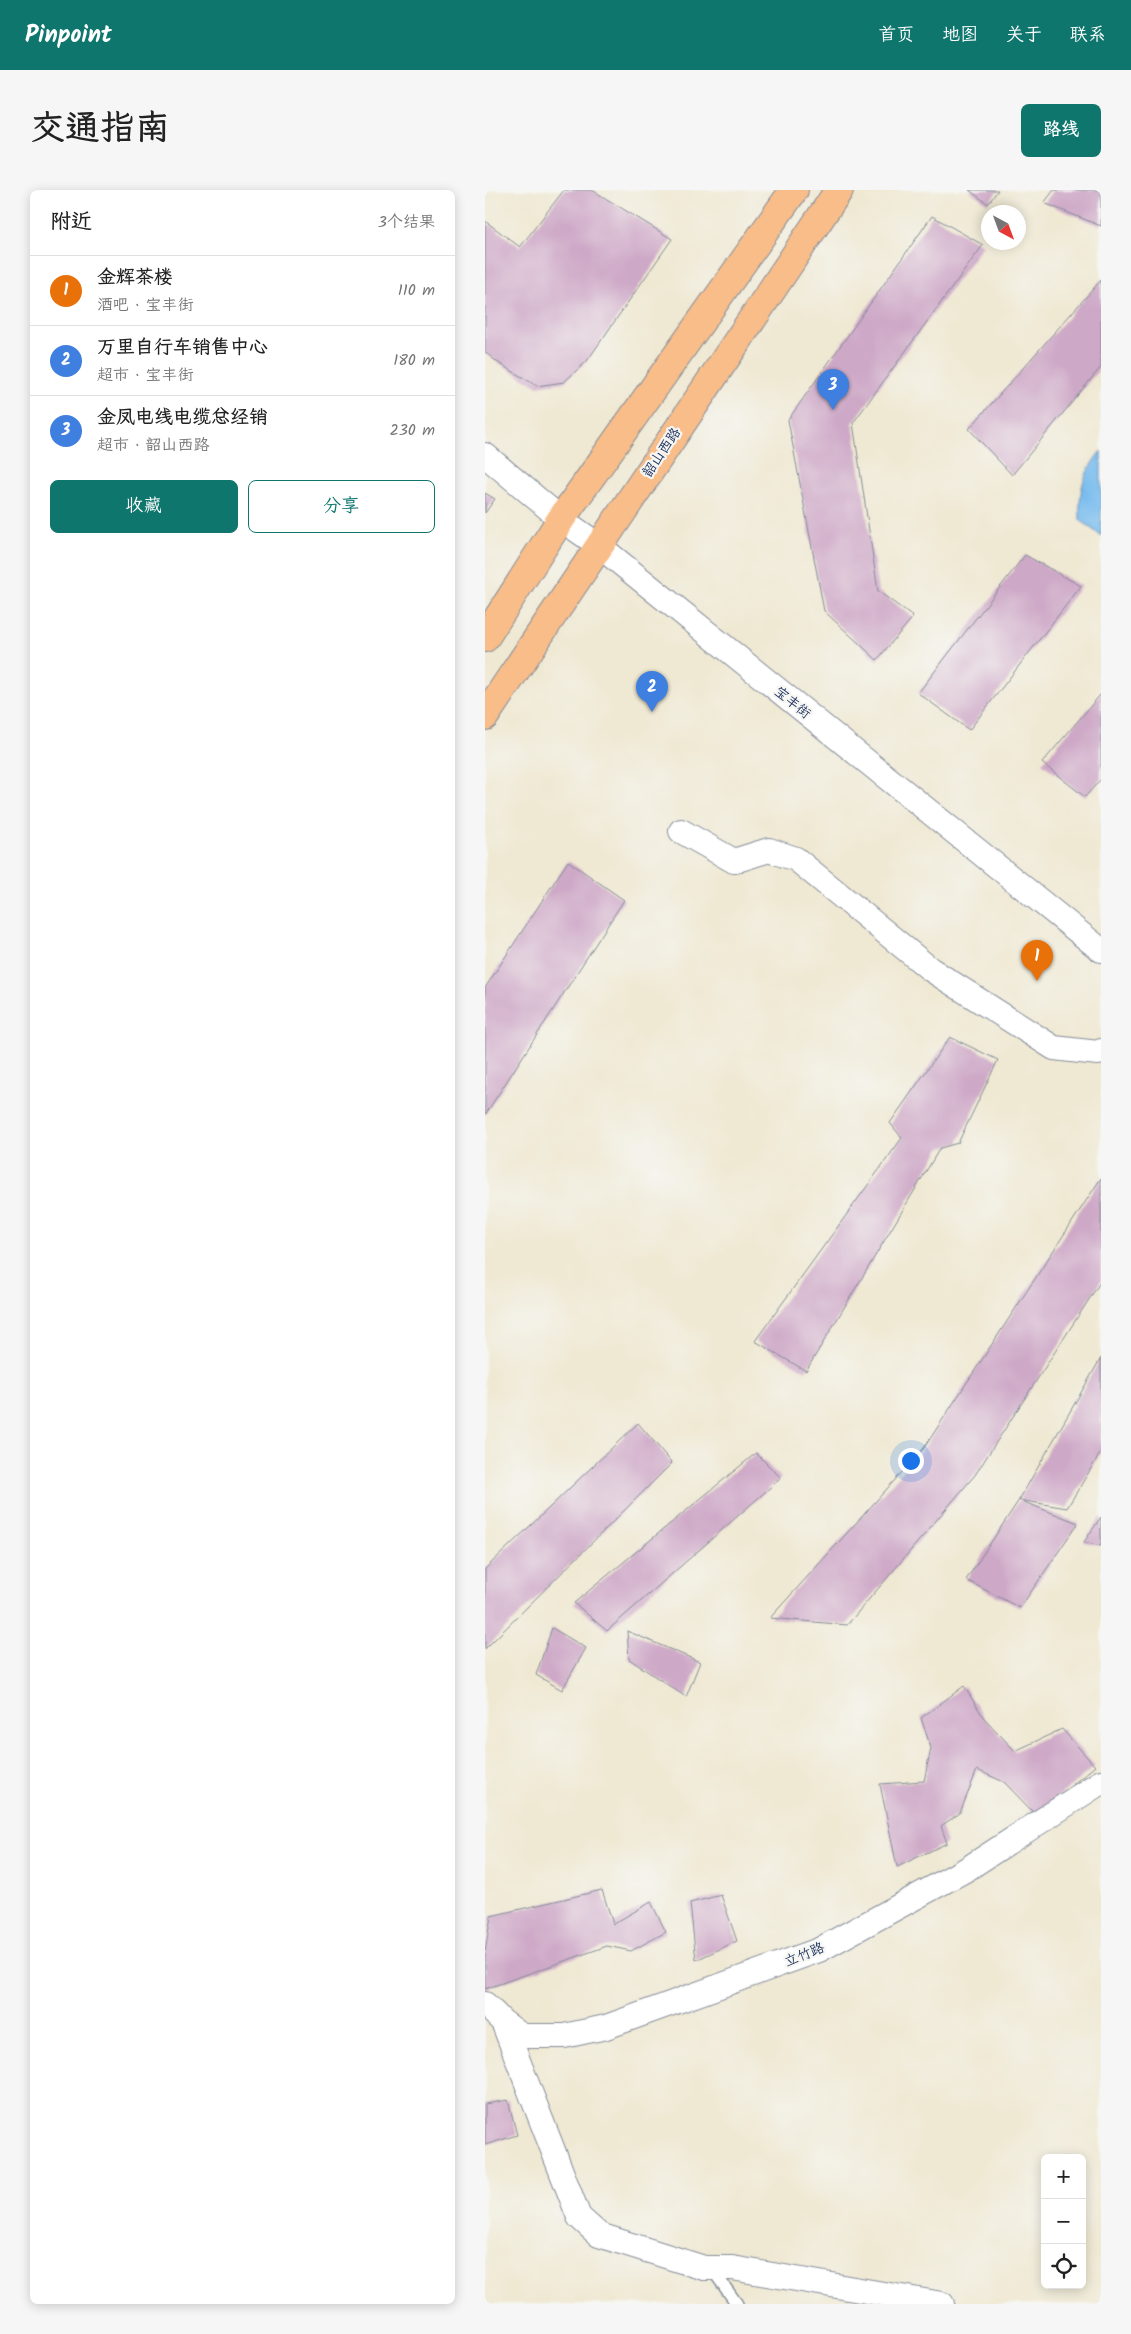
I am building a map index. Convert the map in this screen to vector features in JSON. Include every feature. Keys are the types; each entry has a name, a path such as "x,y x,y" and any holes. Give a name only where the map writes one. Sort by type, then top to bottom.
{"main road":[{"path":"485,638 561,519 794,190"},
{"name":"韶山西路","path":"485,716 839,190"}],"street":[{"name":"宝丰街","path":"485,455 561,519 598,546 1101,950"},
{"path":"681,831 734,861 769,850 796,859 930,969 1054,1048 1099,1053 1101,1051"},
{"name":"立竹路","path":"485,2004 503,2022 522,2036 564,2036 606,2027 819,1950 967,1869 1101,1782"},
{"path":"503,2022 579,2217 599,2235 704,2268 732,2268 942,2304"}],"lane":[{"path":"711,2268 737,2304"}],"water":[{"path":"1101,451 1101,536 1080,520 1080,510 1083,483 1090,467"}],"building":[{"path":"564,190 592,190 672,239 587,361 564,382 537,386 497,362 485,352 485,221 520,247"},
{"path":"969,190 998,190 988,204"},
{"path":"1054,190 1101,190 1101,226 1044,203"},
{"path":"932,216 981,244 981,248 853,423 878,591 913,617 877,660 824,611 788,420"},
{"path":"1101,280 1101,367 1012,475 969,429"},
{"path":"485,493 495,499 485,513"},
{"path":"1025,555 1081,586 969,730 918,693"},
{"path":"1101,694 1101,779 1085,797 1042,763"},
{"path":"568,861 624,900 485,1115 485,988"},
{"path":"950,1037 998,1060 958,1143 940,1148 806,1371 755,1341 902,1138 890,1123"},
{"path":"1101,1178 1101,1281 975,1475 847,1625 770,1618 924,1448"},
{"path":"1101,1358 1101,1452 1067,1508 1019,1500"},
{"path":"638,1423 672,1463 485,1649 485,1569"},
{"path":"756,1453 781,1478 607,1631 574,1603"},
{"path":"1019,1500 1078,1523 1020,1608 966,1580"},
{"path":"1101,1517 1101,1546 1084,1542"},
{"path":"552,1628 586,1648 562,1690 536,1675"},
{"path":"627,1631 700,1662 686,1697 629,1659"},
{"path":"964,1686 984,1718 1015,1751 1062,1729 1095,1766 1036,1815 1004,1782 977,1770 960,1813 941,1826 947,1843 897,1867 880,1784 924,1781 931,1748 921,1718"},
{"path":"602,1890 613,1924 651,1902 666,1932 631,1951 607,1946 485,1989 485,1952 491,1916"},
{"path":"721,1895 737,1941 696,1960 690,1903"},
{"path":"508,2100 517,2135 485,2145 485,2104"}],"place":[{"name":"金凤电线电缆总经销","path":"833,410"},
{"name":"万里自行车销售中心","path":"652,712"},
{"name":"金辉茶楼","path":"1037,981"}]}
